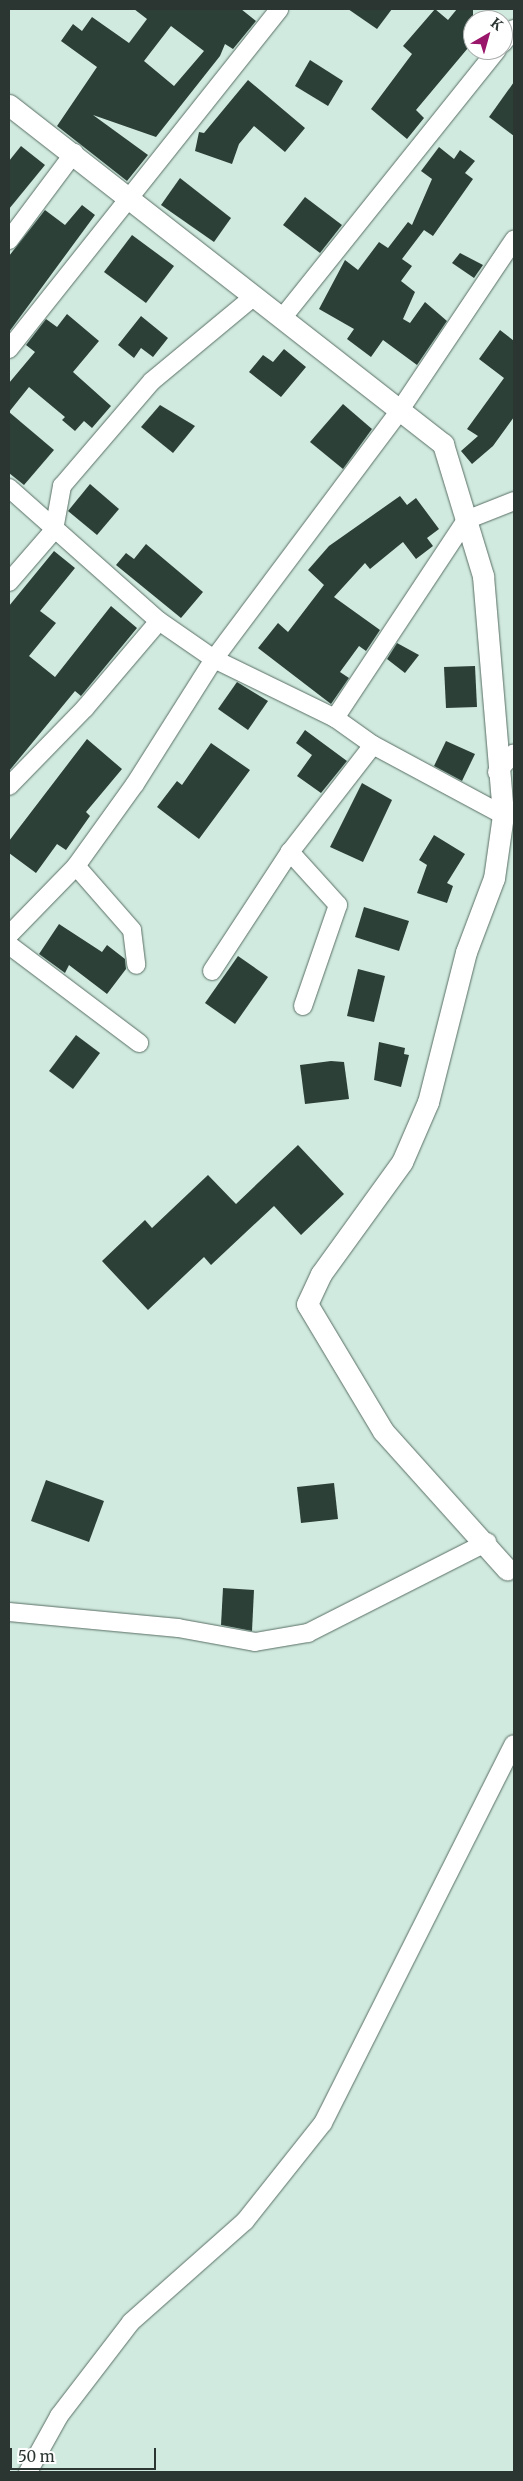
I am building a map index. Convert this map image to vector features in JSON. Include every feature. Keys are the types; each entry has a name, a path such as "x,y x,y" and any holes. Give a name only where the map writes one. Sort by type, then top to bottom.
{"street":[{"path":"9,349 132,199 279,9"},
{"path":"283,317 490,60"},
{"path":"9,105 132,199 253,298 283,317 443,444 483,576 497,772 502,815 494,878 466,952 428,1102 402,1162 321,1274 307,1304 383,1431 487,1542 507,1569"},
{"path":"9,240 74,154"},
{"path":"9,935 76,866 135,784 214,659 400,410 514,240"},
{"path":"9,582 54,530 62,486 152,381 253,298"},
{"path":"9,488 54,530 159,621 214,659 335,718 373,745 502,815"},
{"path":"335,718 466,520 514,501"},
{"path":"9,786 85,708 159,621"},
{"path":"212,971 290,852 373,745"},
{"path":"497,772 514,753"},
{"path":"290,852 338,905 303,1006"},
{"path":"76,866 132,930 136,965"},
{"path":"9,945 139,1043"},
{"path":"9,1612 178,1628 255,1642 308,1633 487,1542"},
{"path":"28,2472 59,2416 131,2322 245,2221 323,2123 514,1744"}],"building":[{"path":"134,9 241,9 256,21 233,49 225,44 220,56 156,137 93,115 148,155 127,181 57,126 97,67 61,41 73,24 82,31 92,17 129,43 147,19","holes":["171,26 204,51 174,86 144,61"]},
{"path":"348,9 392,9 377,29"},
{"path":"435,9 448,20 457,9 473,9 463,10 463,54 416,110 424,118 407,139 371,109 412,54 403,46"},
{"path":"310,60 343,81 328,106 295,86"},
{"path":"248,80 305,128 285,152 254,126 239,144 232,164 195,151 199,132 204,133"},
{"path":"514,82 514,136 489,117"},
{"path":"21,146 45,165 9,209 9,161"},
{"path":"439,147 454,159 460,150 475,161 465,173 473,179 433,236 424,230 402,259 412,266 401,281 415,292 403,319 410,323 425,302 447,321 417,365 383,340 371,357 347,339 354,329 319,309 345,260 358,270 379,242 388,248 408,222 412,225 432,179 421,171"},
{"path":"180,178 231,218 214,242 161,205"},
{"path":"305,197 342,225 320,253 283,225"},
{"path":"82,205 95,215 9,332 9,256 45,210 65,225"},
{"path":"132,235 174,266 146,303 104,272"},
{"path":"460,253 483,265 474,278 452,263"},
{"path":"67,314 99,341 73,372 111,406 92,428 84,421 75,431 62,420 65,417 29,387 9,412 9,383 35,352 26,345 46,319 57,327"},
{"path":"141,316 168,338 153,357 141,348 134,358 118,345"},
{"path":"500,330 514,341 514,417 493,446 472,464 461,451 478,436 467,429 504,378 479,359"},
{"path":"284,349 306,367 281,397 249,372 263,355 273,362"},
{"path":"343,404 372,429 343,469 310,442"},
{"path":"160,405 195,426 173,453 141,427"},
{"path":"9,412 54,450 24,485 9,473"},
{"path":"90,484 119,509 97,535 68,511"},
{"path":"400,496 407,505 416,498 439,529 427,538 433,546 416,559 403,542 370,569 365,563 334,597 380,630 366,651 359,646 340,672 349,678 331,704 258,648 278,623 288,632 324,585 308,570 329,546"},
{"path":"146,544 203,592 181,618 116,565 126,553 134,559"},
{"path":"54,551 75,568 40,611 56,623 29,656 55,677 111,606 137,628 81,696 75,691 9,771 9,606"},
{"path":"397,643 419,655 405,673 387,659"},
{"path":"475,666 477,707 446,708 444,667"},
{"path":"237,682 268,701 248,730 218,709"},
{"path":"305,730 347,761 321,793 297,776 312,755 296,743"},
{"path":"87,739 122,769 86,812 90,816 66,850 57,844 36,873 9,853 9,841"},
{"path":"446,741 475,754 462,781 434,766"},
{"path":"211,743 250,770 199,839 157,807 177,781 182,785"},
{"path":"362,783 392,800 363,862 330,847"},
{"path":"434,835 465,854 447,883 453,886 447,903 417,893 427,865 419,860"},
{"path":"364,907 409,921 399,951 355,937"},
{"path":"59,924 102,952 107,945 125,959 126,969 107,994 69,965 65,973 39,954"},
{"path":"238,956 268,977 235,1024 205,1003"},
{"path":"358,969 385,976 374,1022 347,1016"},
{"path":"76,1035 100,1053 73,1089 49,1071"},
{"path":"379,1042 405,1048 404,1054 409,1055 401,1087 374,1080"},
{"path":"331,1061 344,1062 349,1099 305,1104 300,1065"},
{"path":"298,1145 344,1194 301,1235 274,1206 211,1265 204,1257 148,1310 102,1261 145,1220 152,1228 208,1175 236,1204"},
{"path":"46,1480 104,1501 89,1542 31,1521"},
{"path":"334,1483 338,1519 301,1523 297,1487"},
{"path":"223,1588 254,1590 252,1631 221,1625"}]}
